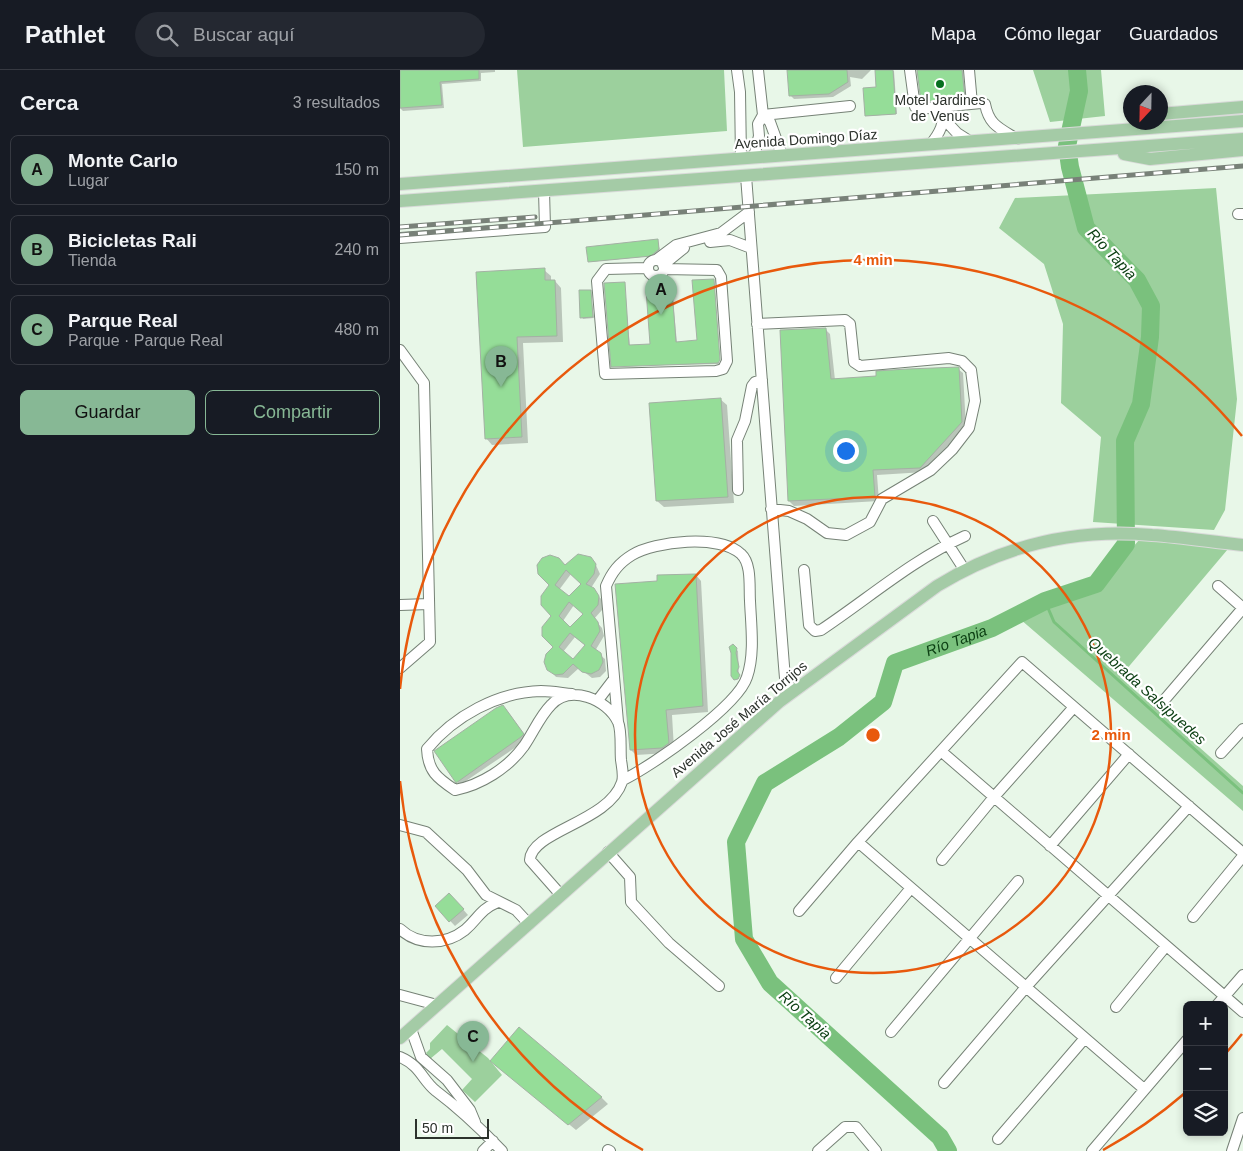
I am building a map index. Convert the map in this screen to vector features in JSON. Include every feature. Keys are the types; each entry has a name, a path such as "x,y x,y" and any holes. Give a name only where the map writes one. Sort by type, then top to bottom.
{"main road":[{"path":"1168,113 1243,107"},
{"name":"Avenida Domingo Díaz","path":"400,184 1243,121"},
{"path":"1102,132 1123,124"},
{"path":"400,201 1103,151 1243,139"},
{"path":"1103,151 1150,158 1243,150"},
{"name":"Avenida José María Torrijos","path":"400,1038 529,924 560,894 792,692 937,586 964,569 1028,544 1058,537 1102,534 1150,534 1243,545"}],"street":[{"path":"738,70 747,158"},
{"path":"747,158 759,136 758,124 763,115 758,70"},
{"path":"910,70 915,107 919,109 985,104 988,118 1018,139"},
{"path":"969,70 972,104"},
{"path":"763,115 850,106"},
{"path":"930,145 938,134 944,119 943,107"},
{"path":"763,115 770,122 782,155"},
{"path":"944,119 957,133 971,142"},
{"path":"746,176 785,678 792,692"},
{"path":"400,238 545,227 544,191"},
{"path":"647,268 651,275 661,274 661,264 676,245 721,233 733,226 749,212"},
{"path":"661,264 685,248 716,240 730,240 751,248"},
{"path":"651,261 661,264 717,270 721,278 726,361 723,369 716,371 605,374 597,281 606,269 647,268 651,261"},
{"path":"758,324 845,320 850,324 854,362 860,366 949,358 962,361 971,370 975,401 969,428 952,450 931,470 882,499 870,522 846,535 827,534 807,519 789,511 772,509"},
{"path":"400,350 424,384 430,642 400,668"},
{"path":"738,490 737,440 745,421 752,386 754,382 762,380"},
{"path":"933,520 946,544 964,569"},
{"path":"804,570 809,625 815,631 821,630 895,576 946,544 964,536"},
{"path":"560,894 529,858 546,840 561,829 602,810 617,794 623,780 606,586 613,570 633,554 669,544 705,540 726,545 742,554 748,565 751,657 747,678 738,692 710,720 641,772 623,780"},
{"path":"1160,705 1243,608 1218,586"},
{"path":"400,604 429,604"},
{"path":"800,910 858,842 1022,662 1243,855 1193,917"},
{"path":"598,700 614,680"},
{"path":"572,694 551,704 523,748 493,775 473,787 455,790 440,780 428,764 427,749 438,736 468,714 492,701 540,691 572,694 598,700 618,722"},
{"path":"942,860 994,797 1074,707"},
{"path":"1221,754 1243,729"},
{"path":"942,752 1243,1012"},
{"path":"1050,846 1129,754"},
{"path":"944,1083 1026,987 1109,897 1188,806"},
{"path":"400,825 426,832 467,870 486,895 516,910 529,924"},
{"path":"858,842 1144,1089"},
{"path":"608,852 630,877 631,902 669,943 719,986"},
{"path":"891,1032 1018,881"},
{"path":"836,978 911,888"},
{"path":"400,929 424,941 444,942 465,930 484,908 498,902"},
{"path":"1116,1007 1166,946"},
{"path":"1220,1001 1243,974"},
{"path":"400,995 437,1005"},
{"path":"411,1029 421,1058 440,1074 470,1110 475,1122"},
{"path":"998,1139 1085,1038"},
{"path":"1092,1151 1183,1045"},
{"path":"400,1057 421,1071 441,1094 463,1115 475,1122 502,1151"},
{"path":"430,1083 433,1077 440,1074"},
{"path":"441,1094 449,1086"},
{"path":"1232,1151 1243,1118"},
{"path":"818,1151 845,1127 856,1127 876,1151"},
{"path":"483,1151 493,1141"}],"green space":[{"path":"517,70 724,70 727,131 523,147"},
{"path":"1033,70 1101,70 1105,116 1050,122"},
{"path":"1216,188 1237,399 1225,510 1214,530 1093,522 1101,437 1061,403 1063,324 1044,264 999,228 1015,198"},
{"path":"1140,539 1228,549 1120,677 1243,786 1243,811 1020,619 1104,580"},
{"path":"447,1025 488,1058 502,1075 475,1102 462,1090 472,1079 442,1049 430,1059 426,1053 430,1049 430,1043"}],"building":[{"path":"400,70 479,70 479,79 440,82 442,105 400,108"},
{"path":"787,70 847,70 848,82 829,94 789,96"},
{"path":"875,70 893,70 896,114 865,116 863,88 876,87"},
{"name":"Motel Jardines de Venus","path":"917,70 962,70 965,98 921,102"},
{"path":"658,239 659,249 651,256 588,262 586,247"},
{"path":"545,268 545,280 555,280 557,336 517,337 522,437 485,439 476,272"},
{"path":"714,279 720,360 718,363 611,367 604,283 625,282 629,345 650,344 646,290 672,289 676,342 697,340 692,280"},
{"path":"579,290 591,290 593,317 580,318"},
{"path":"826,328 831,379 876,376 876,371 959,367 962,422 920,468 873,470 875,497 788,501 780,330"},
{"path":"721,398 728,497 656,501 649,403"},
{"path":"578,554 591,557 596,564 594,574 586,584 594,588 599,596 598,605 591,613 598,622 600,631 591,646 601,653 603,662 599,670 591,674 582,672 573,664 563,674 555,675 547,670 544,662 546,654 553,647 542,636 542,627 551,616 541,605 541,596 549,585 538,574 537,565 542,558 550,555 559,558 565,565","holes":["566,570 581,584 569,596 555,585","569,602 583,614 570,627 559,616","570,633 585,645 573,659 559,647"]},
{"path":"696,574 703,706 666,710 669,743 662,748 630,750 615,584 657,581 657,575"},
{"path":"733,644 737,648 736,653 739,667 737,671 740,675 738,679 734,680 731,676 731,653 729,647"},
{"path":"503,705 524,734 456,783 434,751"},
{"path":"449,893 464,909 449,922 435,906"},
{"path":"519,1027 602,1097 568,1125 490,1061"}],"waterway":[{"name":"Río Tapia","path":"948,1151 940,1137 770,983 744,939 736,842 765,783 839,737 883,702 895,663 992,628 1045,601 1096,584 1126,544 1125,441 1141,404 1150,337 1151,306 1137,280 1086,228 1070,167 1067,146 1079,91 1077,70"},
{"name":"Quebrada Salsipuedes","path":"1045,601 1054,622 1243,793"}],"railway":[{"path":"400,235 1243,166"},
{"path":"400,227 535,217"}],"place":[{"name":"Motel Jardines de Venus","path":"940,84"},
{"name":"Monte Carlo","path":"661,315"},
{"name":"Bicicletas Rali","path":"501,387"},
{"name":"Parque Real","path":"473,1062"}]}
